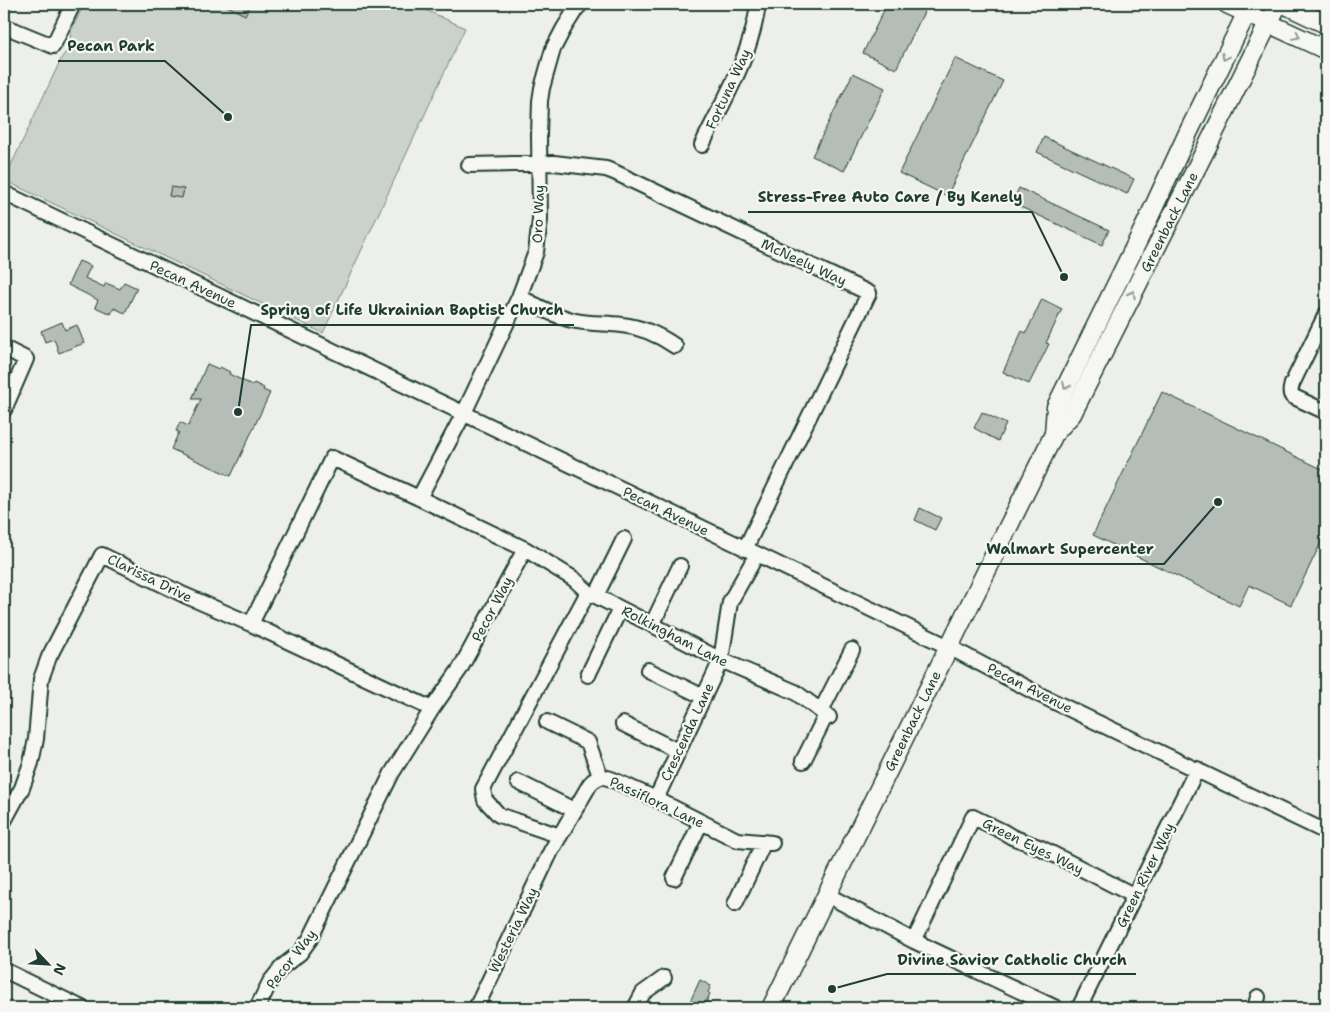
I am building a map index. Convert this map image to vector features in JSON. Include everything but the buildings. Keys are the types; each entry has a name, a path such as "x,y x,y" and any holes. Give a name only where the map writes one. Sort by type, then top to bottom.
{"main road":[{"path":"1227,4 1249,8 1269,22 1326,50"},
{"name":"Greenback Lane","path":"771,1008 1054,434 1072,414 1278,4"},
{"path":"1284,4 1326,24"},
{"name":"Greenback Lane","path":"1054,434 1056,407 1249,8"},
{"path":"1173,213 1167,202 1183,170 1176,156"},
{"path":"1107,302 1110,314 1105,332 1108,342"},
{"path":"1087,385 1083,374 1093,350 1091,334"}],"street":[{"path":"4,26 52,46 73,4"},
{"name":"Oro Way","path":"419,498 464,413 520,297 536,252 539,234 540,101 542,88 553,50 564,28 576,9 582,4"},
{"name":"Fortuna Way","path":"702,145 742,63 752,35 758,4"},
{"name":"McNeely Way","path":"469,165 554,163 598,167 614,172 869,293 751,551"},
{"name":"Pecan Avenue","path":"4,194 950,647 1040,695 1326,832"},
{"path":"520,297 575,321 641,328 666,339 675,346"},
{"path":"1326,314 1292,384 1290,394 1326,412"},
{"path":"4,348 26,359 4,410"},
{"path":"251,624 332,458 525,549"},
{"path":"560,836 499,815 485,800 484,789 624,539"},
{"name":"Rolkingham Lane","path":"525,549 574,579 592,594 721,660 795,692 825,714"},
{"name":"Pecor Way","path":"257,1008 270,982 283,966 300,953 310,938 392,773 460,669 525,549"},
{"name":"Crescenda Lane","path":"656,799 721,660 730,602 751,551"},
{"name":"Clarissa Drive","path":"4,821 22,788 30,763 36,739 41,679 49,657 102,554 184,595 251,624 432,710"},
{"path":"652,625 680,566"},
{"path":"588,675 620,608"},
{"path":"803,761 852,650"},
{"path":"648,670 704,697"},
{"path":"546,722 588,742 600,776"},
{"path":"623,724 678,751"},
{"name":"Green River Way","path":"1079,1008 1197,769"},
{"name":"Passiflora Lane","path":"551,851 590,784 600,776 607,777 656,799 737,840 768,843 735,904"},
{"path":"518,782 574,810"},
{"name":"Green Eyes Way","path":"914,941 973,817 1012,837 1041,848 1135,896"},
{"path":"674,878 701,822"},
{"name":"Westeria Way","path":"476,1008 551,851"},
{"path":"827,895 914,941 1056,1008"},
{"path":"4,970 82,1008"},
{"path":"635,1008 643,993 664,978"}],"shaded area":[{"path":"84,4 413,4 465,28 323,333 4,180 62,57 69,48 71,31"}],"place":[{"name":"Pecan Park","path":"228,117"},
{"name":"Stress-Free Auto Care / By Kenely","path":"1064,277"},
{"name":"Spring of Life Ukrainian Baptist Church","path":"238,412"},
{"name":"Walmart Supercenter","path":"1218,502"},
{"name":"Divine Savior Catholic Church","path":"832,989"}]}
